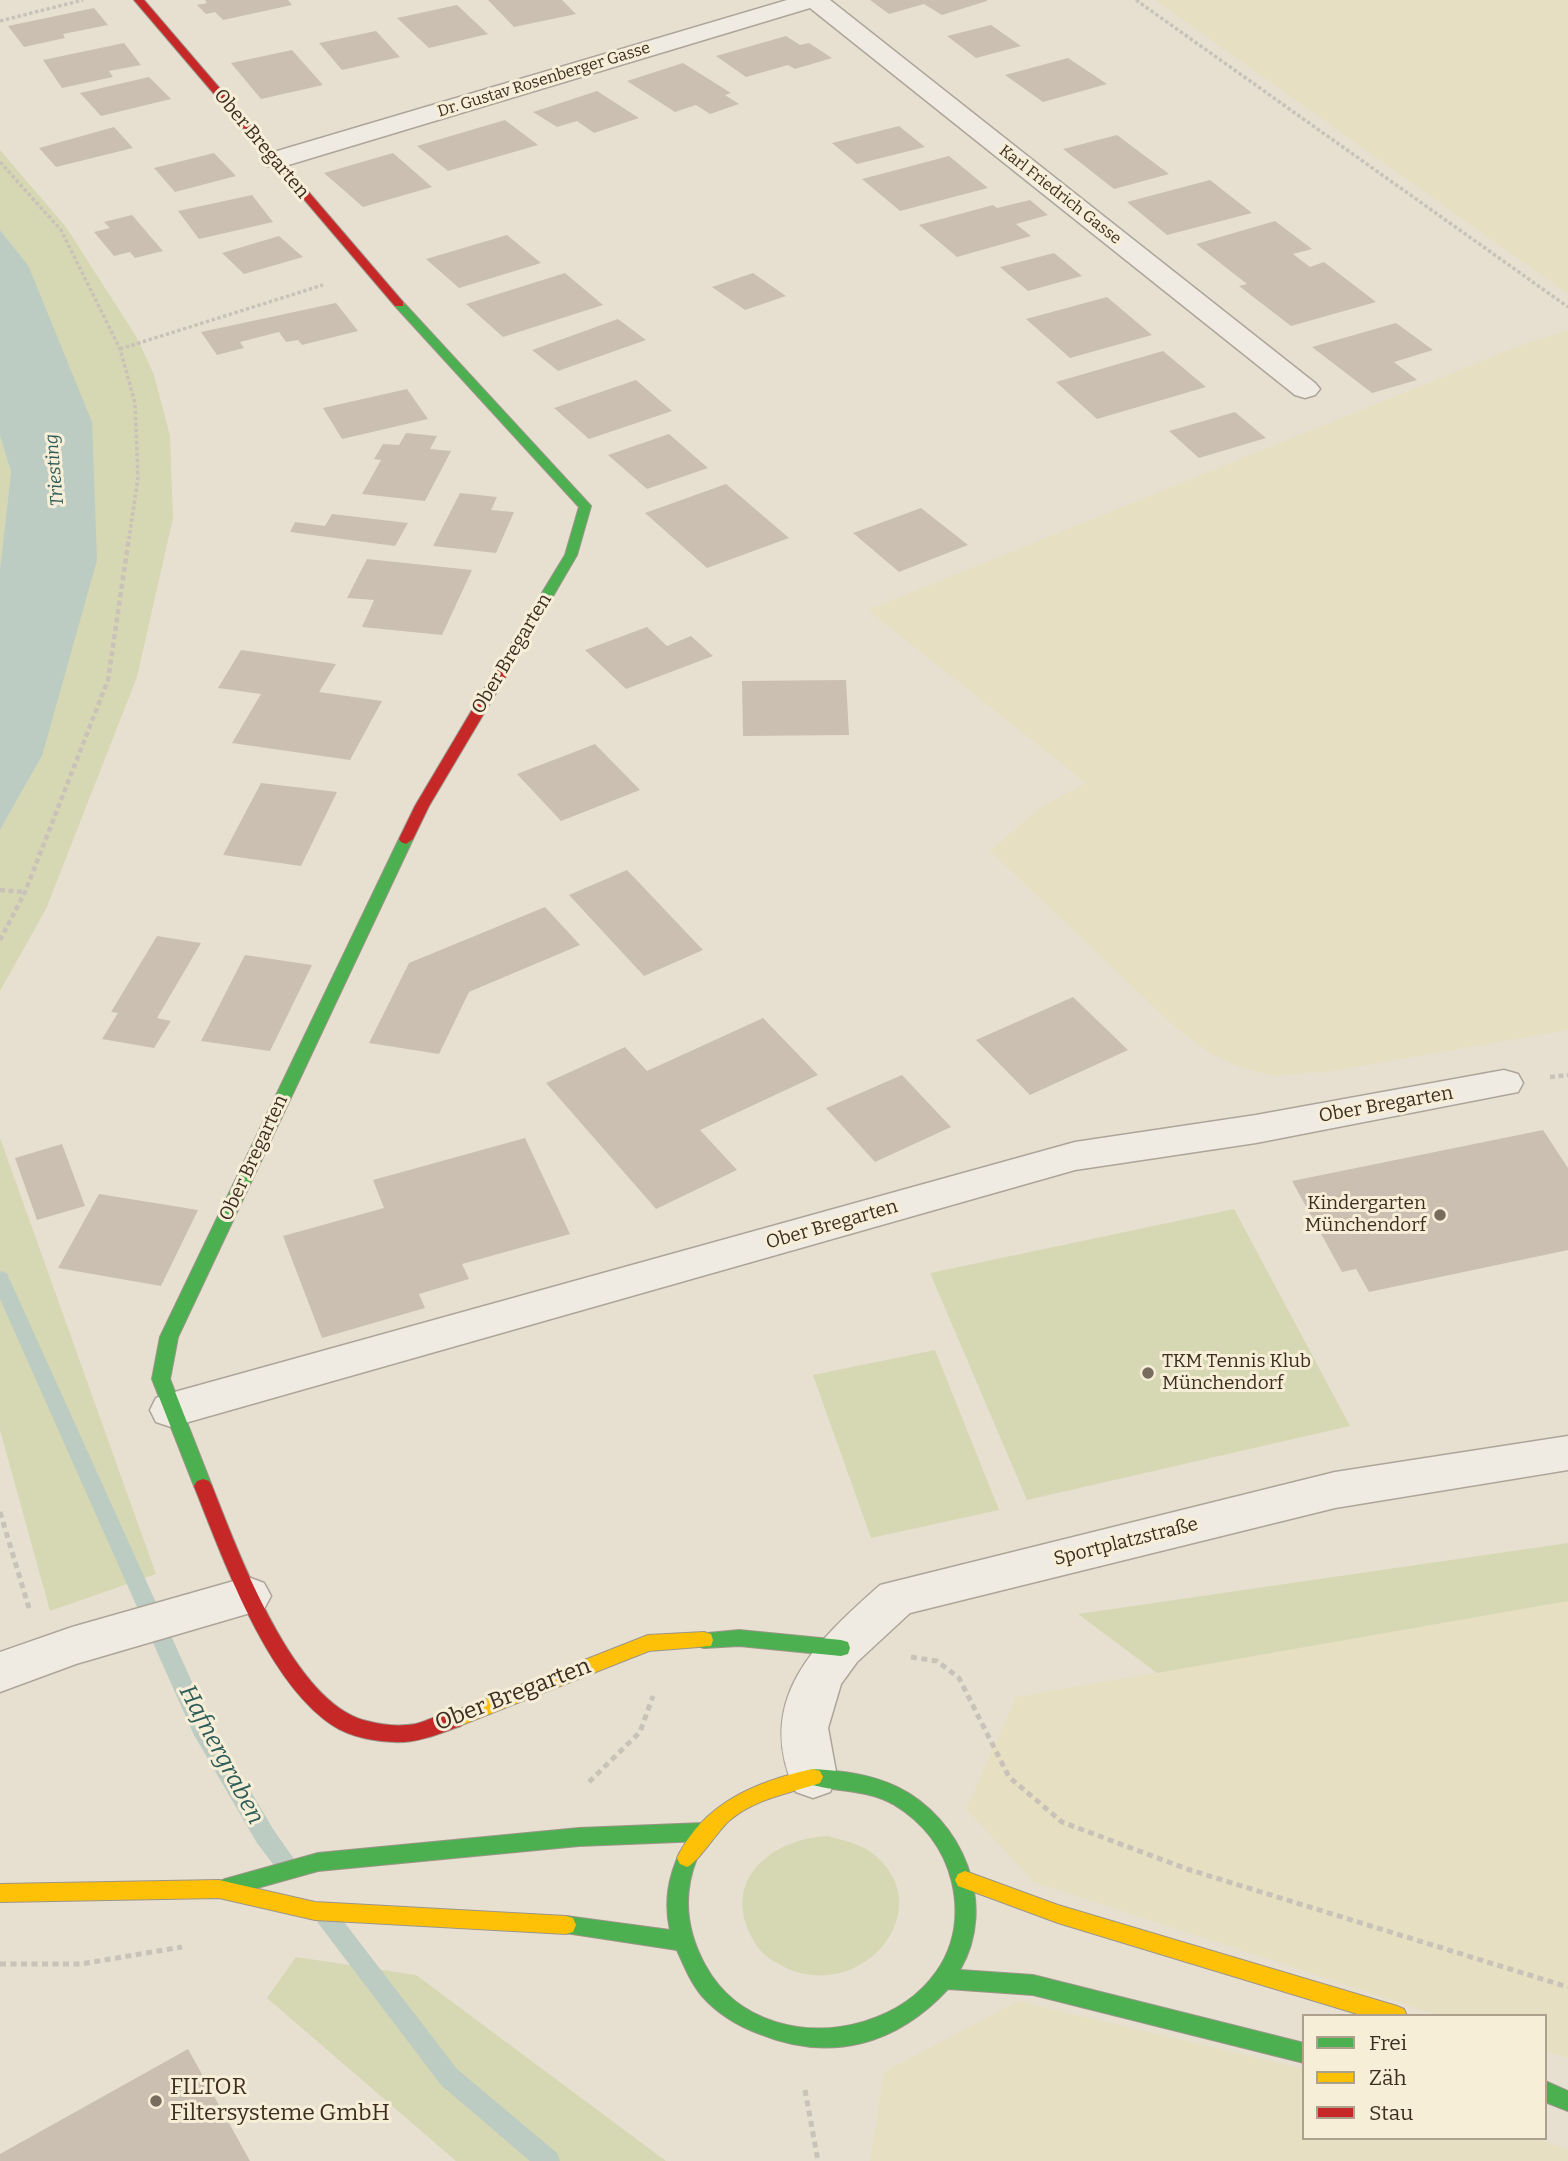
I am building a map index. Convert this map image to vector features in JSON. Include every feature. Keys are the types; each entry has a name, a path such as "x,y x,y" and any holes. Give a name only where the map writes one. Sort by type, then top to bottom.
{"street":[{"name":"Ober Bregarten","path":"139,0 368,271 584,506 571,555 422,806 169,1337 161,1379 171,1410 248,1596 310,1697 340,1720 371,1730 412,1733 487,1709 648,1643 739,1638 841,1648"},
{"name":"Dr. Gustav Rosenberger Gasse","path":"276,160 814,0"},
{"name":"Karl Friedrich Gasse","path":"814,0 1305,389"},
{"name":"Ober Bregarten","path":"171,1410 1076,1156 1256,1129 1504,1083"},
{"name":"Sportplatzstraße","path":"813,1777 804,1728 820,1676 841,1648 896,1598 1335,1490 1568,1453"},
{"path":"0,1672 58,1651 248,1596"},
{"path":"813,1777 853,1780 892,1793 925,1815 950,1845 965,1880 969,1914 962,1948 946,1979 918,2008 884,2028 842,2039 800,2038 759,2027 723,2005 697,1976 680,1941 676,1903 683,1865 703,1832 733,1804 771,1785 813,1777"},
{"path":"219,1889 318,1862 579,1837 703,1832"},
{"path":"965,1880 1058,1914 1390,2014"},
{"path":"0,1893 219,1889 315,1911 566,1926 680,1941"},
{"path":"946,1979 1033,1985 1302,2052"}],"path":[{"path":"0,21 83,0"},
{"path":"1136,0 1568,307"},
{"path":"0,162 61,230 120,349 135,403 138,478 108,680 25,892 0,940"},
{"path":"120,349 368,271"},
{"path":"0,890 25,892"},
{"path":"0,1512 58,1651"},
{"path":"841,1648 937,1661 959,1678 1009,1777 1062,1822 1187,1869 1568,1987"},
{"path":"0,1965 81,1964 185,1947"},
{"path":"812,2136 818,2161"}],"shaded area":[{"path":"1155,0 1568,0 1568,294"},
{"path":"1568,330 1568,1030 1333,1071 1274,1076 1240,1067 1211,1054 1175,1027 990,851 1038,809 1086,783 868,610 1519,346"},
{"path":"1568,1601 1568,2058 1547,2052 1547,2014 1434,2014 1034,1882 966,1809 1016,1697"},
{"path":"1018,2001 1302,2069 1302,2140 1540,2140 1568,2150 1568,2161 870,2161 884,2072"}],"green space":[{"path":"0,150 66,227 137,338 154,375 170,436 173,518 137,677 46,909 0,991 0,830 42,756 28,265 0,230"},
{"path":"0,436 11,472 0,569"},
{"path":"0,1138 156,1574 50,1611 0,1430"},
{"name":"TKM Tennis Klub Münchendorf","path":"1234,1209 1350,1426 1027,1500 930,1273"},
{"path":"935,1350 999,1510 871,1538 813,1375"},
{"path":"1568,1543 1568,1601 1157,1673 1078,1614"},
{"path":"827,1836 856,1844 872,1853 891,1874 899,1897 897,1921 886,1942 868,1959 846,1971 819,1975 791,1970 764,1954 746,1924 742,1904 745,1885 767,1856 805,1839"},
{"path":"296,1957 416,1975 666,2161 456,2161 267,1998"}],"water":[{"name":"Triesting","path":"0,230 28,265 92,422 97,560 42,756 0,830 0,569 11,472 0,436"}],"building":[{"path":"205,0 288,0 292,5 223,20 215,12 206,14 197,5 207,3"},
{"path":"488,0 562,0 576,14 514,27"},
{"path":"870,0 987,1 942,15 924,4 889,14"},
{"path":"457,5 488,34 429,48 397,18"},
{"path":"94,8 108,25 63,34 65,38 24,47 8,26"},
{"path":"991,25 1021,46 976,58 947,36"},
{"path":"376,31 400,57 342,70 319,43"},
{"path":"786,36 800,45 809,43 832,58 795,69 788,65 746,77 716,56"},
{"path":"124,43 141,65 109,71 113,77 62,88 43,60"},
{"path":"292,50 323,85 261,99 231,63"},
{"path":"1068,58 1107,84 1043,102 1005,75"},
{"path":"683,63 731,93 725,95 739,104 710,114 696,105 675,112 627,81"},
{"path":"149,77 171,99 101,116 80,93"},
{"path":"597,91 639,118 594,133 577,121 557,127 533,112"},
{"path":"505,120 538,145 448,171 417,146"},
{"path":"899,126 925,147 857,164 832,143"},
{"path":"114,127 133,148 56,167 39,148"},
{"path":"1117,135 1169,174 1114,189 1063,149"},
{"path":"214,153 236,176 175,192 154,168"},
{"path":"393,153 432,187 363,207 324,173"},
{"path":"949,156 988,188 900,211 862,179"},
{"path":"1210,180 1252,213 1167,235 1127,202"},
{"path":"252,195 273,222 199,239 178,211"},
{"path":"1030,200 1048,215 1016,224 1031,236 957,257 919,225 993,205 997,208"},
{"path":"132,215 163,251 135,258 130,252 114,256 94,232 110,228 104,222"},
{"path":"1275,221 1312,249 1293,254 1310,267 1324,262 1376,302 1291,326 1239,286 1247,284 1196,244"},
{"path":"507,235 541,263 459,288 426,259"},
{"path":"279,236 303,257 244,274 222,253"},
{"path":"1054,253 1082,276 1028,291 1000,267"},
{"path":"565,273 603,305 503,337 466,304"},
{"path":"753,273 786,296 745,310 712,287"},
{"path":"1107,297 1152,335 1070,358 1026,319"},
{"path":"336,303 358,331 302,345 298,340 286,342 279,332 240,342 244,348 217,355 201,332"},
{"path":"618,319 646,340 558,371 532,350"},
{"path":"1396,323 1433,350 1394,362 1417,380 1372,393 1312,347"},
{"path":"1163,351 1206,387 1097,419 1056,382"},
{"path":"636,380 672,411 589,439 554,408"},
{"path":"407,389 428,419 342,439 323,408"},
{"path":"1235,412 1266,438 1199,458 1169,431"},
{"path":"406,433 437,436 430,449 451,451 425,501 362,494 381,460 374,459 383,444 399,445"},
{"path":"669,434 708,468 647,489 608,455"},
{"path":"726,484 789,538 707,568 645,513"},
{"path":"460,493 497,497 491,510 514,512 496,553 433,546"},
{"path":"921,508 968,545 899,572 853,533"},
{"path":"332,514 408,523 395,546 290,532 295,522 325,526"},
{"path":"367,559 472,570 442,635 362,627 374,600 347,598"},
{"path":"647,627 667,646 691,636 713,656 626,689 585,650"},
{"path":"241,650 336,664 319,692 382,701 350,760 232,743 261,694 218,688"},
{"path":"846,680 849,735 743,736 742,681"},
{"path":"595,744 640,790 561,821 517,774"},
{"path":"261,783 337,792 301,866 223,855"},
{"path":"627,870 703,950 644,976 569,895"},
{"path":"545,907 580,945 469,992 439,1054 369,1043 409,963"},
{"path":"157,936 201,943 157,1018 171,1021 154,1048 102,1039 118,1013 111,1012"},
{"path":"245,955 312,965 270,1051 201,1041"},
{"path":"1073,997 1128,1050 1030,1095 976,1040"},
{"path":"763,1018 818,1075 700,1130 737,1170 656,1209 546,1083 625,1047 647,1071"},
{"path":"902,1075 951,1127 875,1162 826,1108"},
{"name":"Kindergarten Münchendorf","path":"1543,1130 1568,1168 1568,1250 1369,1292 1356,1269 1342,1272 1292,1181"},
{"path":"525,1138 570,1234 462,1264 469,1279 419,1294 425,1308 322,1338 283,1236 384,1208 373,1180"},
{"path":"62,1144 85,1206 37,1220 15,1158"},
{"path":"99,1194 198,1210 161,1286 58,1268"},
{"name":"FILTOR Filtersysteme GmbH","path":"188,2049 250,2161 0,2161 0,2154"}],"waterway":[{"name":"Hafnergraben","path":"0,1278 202,1729 265,1836 290,1869"},
{"name":"Hafnergraben","path":"326,1916 449,2077 548,2161"}],"traffic: fast":[{"path":"399,304 585,506 571,555 530,624"},
{"path":"203,1486 161,1379 169,1337 406,839"},
{"path":"704,1640 739,1638 841,1648"},
{"path":"687,1858 677,1889 676,1904 681,1934 701,1978 730,2008 767,2027 823,2038 841,2038 871,2031 898,2019 922,2002 942,1981 957,1956 965,1929 966,1900 959,1869 941,1834 923,1815 902,1799 862,1784 813,1777"},
{"path":"225,1888 318,1862 579,1837 703,1832"},
{"path":"566,1925 680,1941"},
{"path":"946,1979 1033,1985 1302,2052"},
{"path":"1547,2092 1568,2101"}],"traffic: slow":[{"path":"454,1720 648,1643 704,1640"},
{"path":"687,1858 710,1826 740,1802 774,1787 813,1777"},
{"path":"965,1880 1058,1914 1390,2014"},
{"path":"0,1893 219,1889 315,1911 566,1925"}],"traffic: jam":[{"path":"139,0 399,304"},
{"path":"406,839 422,806 530,624"},
{"path":"203,1486 242,1579 277,1648 297,1679 318,1703 347,1724 385,1733 413,1733 454,1720"}],"place":[{"name":"Kindergarten Münchendorf","path":"1440,1215"},
{"name":"TKM Tennis Klub Münchendorf","path":"1148,1373"},
{"name":"FILTOR Filtersysteme GmbH","path":"156,2101"}]}
